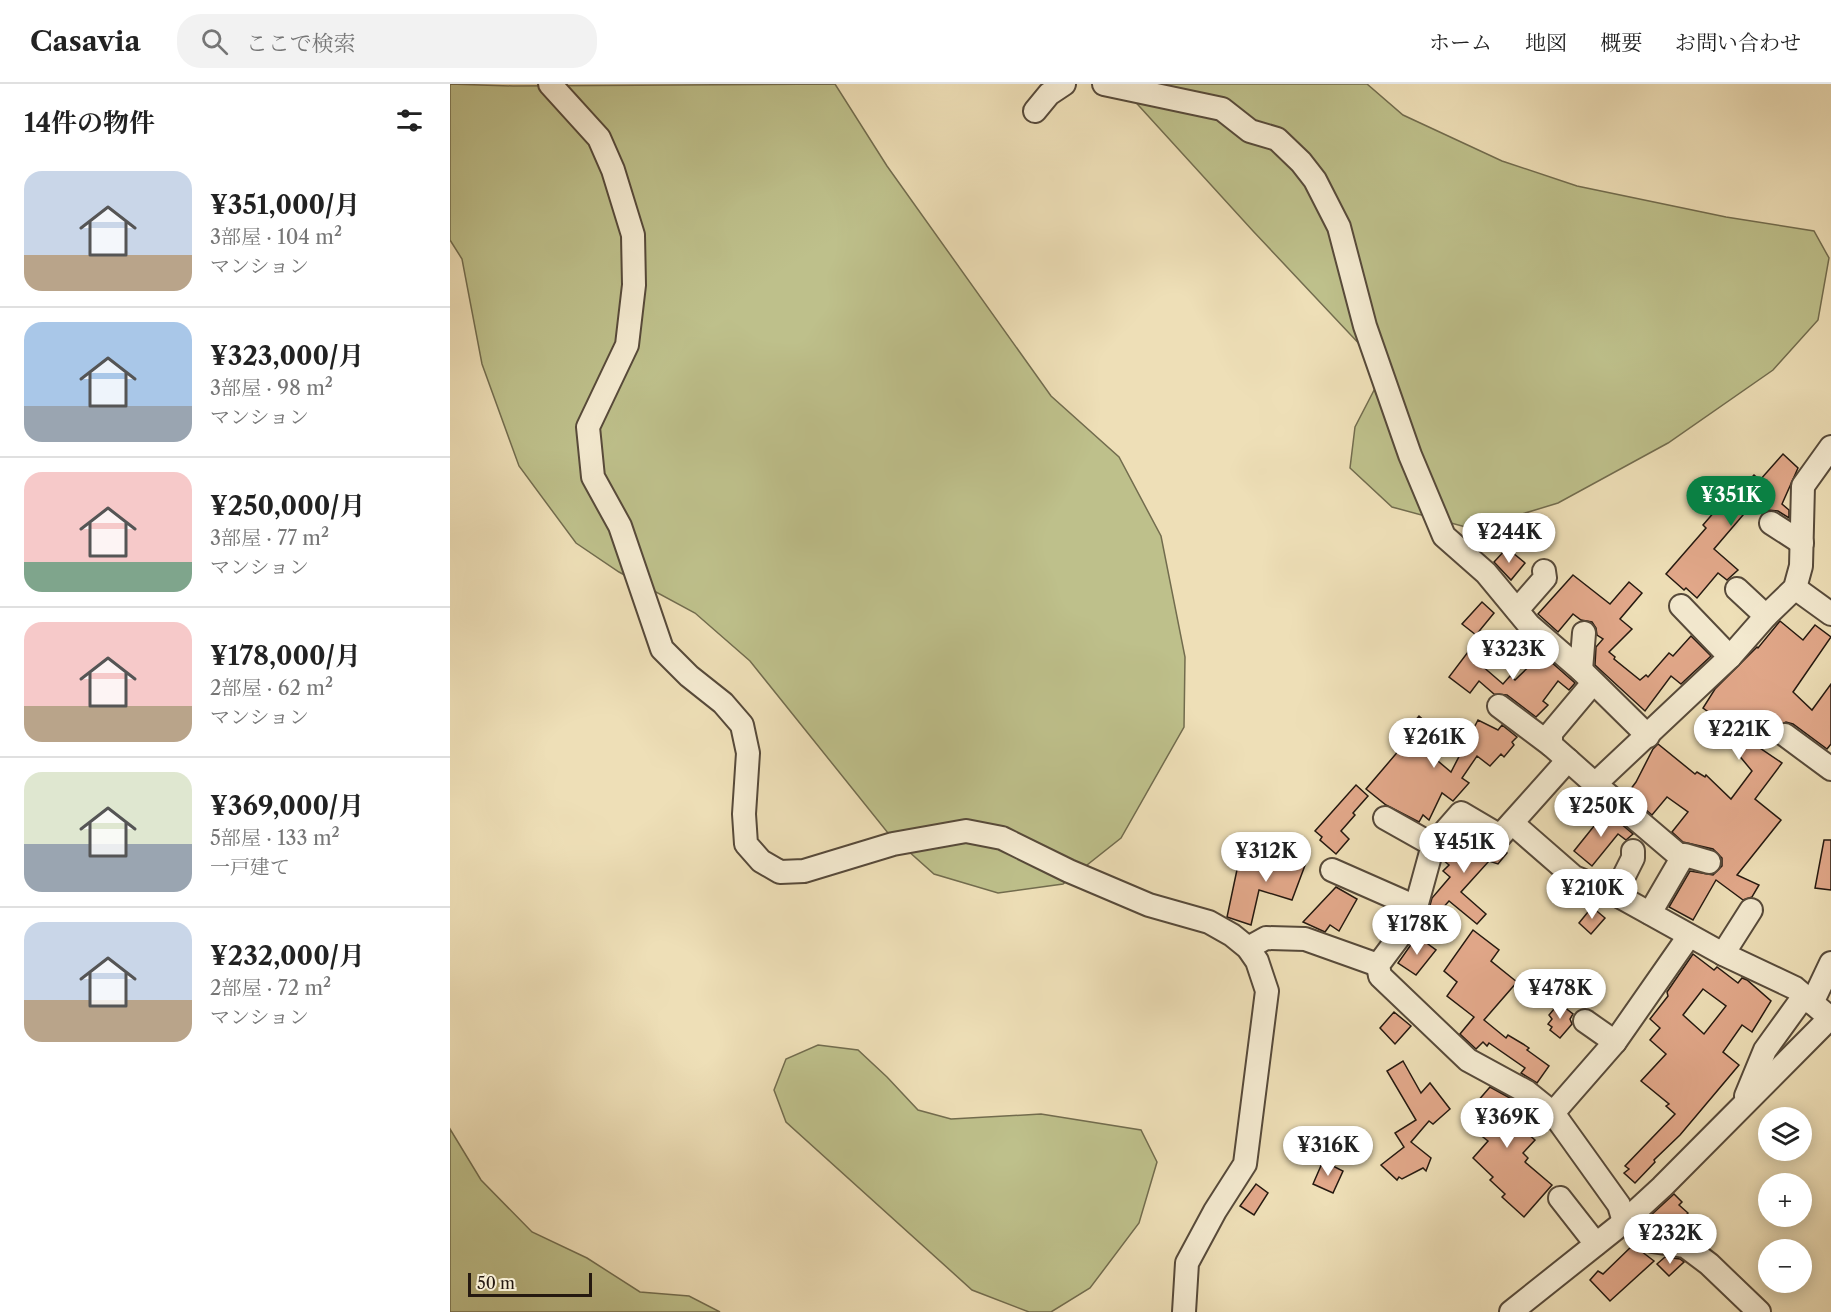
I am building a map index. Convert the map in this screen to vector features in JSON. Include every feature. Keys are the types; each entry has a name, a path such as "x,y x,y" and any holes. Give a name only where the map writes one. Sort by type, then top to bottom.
{"street":[{"path":"550,84 599,138 613,170 633,235 634,285 627,345 588,427 592,477 620,526 662,649 689,676 723,703 742,725 747,753 744,814 746,844 761,861 780,872 804,871 893,844 966,831 1002,838 1069,871 1149,905 1209,922 1232,935 1248,948 1257,961 1267,991 1245,1164 1215,1211 1187,1263 1184,1312"},
{"path":"1035,111 1049,94 1064,84"},
{"path":"1104,84 1222,109 1250,131 1277,138 1301,162 1315,180 1339,227 1365,326 1410,455 1444,536 1486,573 1529,625 1587,676 1648,736"},
{"path":"1595,784 1730,657 1766,616 1795,588 1801,566 1803,486 1831,447"},
{"path":"1771,524 1802,543"},
{"path":"1517,610 1545,578 1544,571"},
{"path":"1795,588 1831,614"},
{"path":"1737,589 1766,616"},
{"path":"1681,606 1730,657"},
{"path":"1559,752 1551,733 1587,676 1584,633"},
{"path":"1499,706 1559,752 1682,858 1650,913"},
{"path":"1785,735 1831,769"},
{"path":"1559,752 1512,823 1500,836 1461,813 1433,846 1416,907 1399,937 1378,964 1380,976 1468,1060 1527,1092 1553,1113 1619,1205 1624,1222 1652,1241 1685,1246 1709,1264 1759,1312"},
{"path":"1385,818 1433,846"},
{"path":"1511,1312 1624,1222 1829,1024 1795,988 1723,954 1615,894 1574,877 1512,823"},
{"path":"1615,894 1633,858 1633,851"},
{"path":"1678,855 1709,862"},
{"path":"1332,870 1416,907"},
{"path":"1723,954 1751,910"},
{"path":"1553,1113 1615,1042 1689,936"},
{"path":"1248,948 1266,938 1305,939 1378,964"},
{"path":"1741,1109 1765,1050 1808,1000 1831,963"},
{"path":"1585,1021 1615,1042"},
{"path":"1560,1198 1596,1244"}],"green space":[{"path":"450,84 513,86 835,84 887,166 1051,396 1119,457 1161,536 1185,657 1184,727 1121,838 1063,884 998,893 934,874 888,833 750,661 695,613 619,572 576,543 519,466 482,364 462,259 450,240"},
{"path":"1119,84 1367,84 1403,115 1502,161 1577,186 1726,217 1814,231 1829,258 1818,320 1773,370 1668,443 1558,503 1473,529 1392,507 1350,468 1355,427 1386,367 1364,349"},
{"path":"818,1045 858,1050 918,1110 951,1119 1041,1114 1141,1130 1157,1162 1139,1223 1090,1288 1051,1312 1029,1312 972,1290 786,1122 774,1090 786,1059"},
{"path":"450,1129 481,1180 532,1232 587,1258 640,1292 689,1296 720,1312 450,1312"}],"building":[{"path":"1783,454 1798,468 1782,504 1789,510 1789,518 1778,511 1767,510 1755,501 1714,549 1738,570 1727,580 1718,573 1697,598 1686,588 1684,590 1666,574 1706,528 1703,525 1735,488 1738,492 1754,475 1760,480"},
{"path":"1507,548 1525,563 1511,580 1494,562"},
{"path":"1573,575 1610,604 1629,582 1642,593 1620,619 1632,629 1609,652 1615,657 1614,659 1640,680 1646,675 1648,677 1669,653 1673,656 1691,636 1711,656 1681,684 1671,676 1645,711 1595,665 1596,647 1603,639 1597,635 1592,622 1581,620 1573,614 1558,632 1538,614"},
{"path":"1482,602 1494,613 1476,635 1462,624"},
{"path":"1780,621 1803,640 1815,625 1831,637 1793,692 1812,710 1831,684 1831,744 1827,749 1793,724 1786,722 1775,727 1772,738 1757,746 1782,763 1755,799 1781,820 1737,875 1759,885 1752,897 1743,900 1716,880 1693,920 1669,907 1690,871 1713,875 1722,866 1722,858 1713,849 1683,842 1672,832 1688,812 1667,797 1652,815 1627,794 1658,744 1695,774 1697,772 1705,777 1706,775 1731,799 1752,771 1732,747 1736,742 1706,720 1711,714 1703,708 1715,689 1758,648"},
{"path":"1471,648 1486,659 1481,665 1503,684 1510,676 1515,680 1542,654 1575,683 1569,690 1558,681 1543,701 1548,705 1536,717 1507,695 1494,694 1479,681 1470,693 1449,677"},
{"path":"1419,716 1435,730 1420,746 1451,772 1478,720 1498,730 1502,725 1517,737 1512,742 1514,745 1504,757 1501,754 1490,766 1477,756 1462,778 1469,783 1453,801 1442,793 1429,820 1423,815 1419,822 1386,805 1366,789 1412,735 1406,731"},
{"path":"1356,785 1368,796 1341,831 1349,839 1336,854 1320,840 1322,837 1315,831"},
{"path":"1606,811 1633,834 1626,840 1618,834 1592,866 1574,851"},
{"path":"1464,830 1507,853 1498,864 1489,861 1461,892 1486,914 1477,924 1449,901 1432,920 1427,916 1432,898 1450,877 1443,871 1449,865 1443,860 1451,852 1447,849"},
{"path":"1824,840 1831,840 1831,890 1815,888"},
{"path":"1278,845 1291,848 1307,860 1292,900 1259,890 1251,925 1227,917 1238,865 1270,872"},
{"path":"1336,887 1357,899 1339,931 1330,925 1325,932 1303,922"},
{"path":"1592,907 1605,918 1591,934 1579,923"},
{"path":"1473,930 1499,950 1491,961 1517,982 1484,1020 1506,1038 1508,1035 1529,1048 1527,1050 1549,1066 1537,1083 1521,1073 1525,1068 1489,1043 1487,1046 1483,1042 1476,1049 1460,1034 1474,1017 1447,996 1457,982 1444,971"},
{"path":"1417,936 1436,950 1416,975 1398,963"},
{"path":"1693,954 1714,970 1717,967 1738,983 1742,978 1747,980 1771,1001 1752,1032 1742,1025 1723,1052 1739,1065 1680,1135 1654,1160 1655,1162 1635,1183 1624,1173 1629,1169 1625,1166 1675,1114 1666,1106 1669,1104 1641,1081 1666,1054 1650,1040 1660,1028 1650,1019 1668,996 1667,992","holes":["1703,989 1726,1006 1704,1034 1683,1015"]},
{"path":"1559,1003 1573,1014 1570,1019 1572,1024 1560,1038 1550,1030 1552,1027 1548,1024 1552,1019 1549,1015"},
{"path":"1394,1012 1411,1026 1395,1044 1380,1028"},
{"path":"1403,1061 1421,1093 1430,1083 1450,1109 1433,1124 1429,1121 1411,1142 1431,1158 1426,1171 1423,1168 1402,1179 1399,1177 1397,1180 1381,1165 1404,1147 1395,1133 1416,1120 1387,1071"},
{"path":"1490,1087 1532,1113 1520,1127 1535,1140 1523,1153 1528,1158 1525,1162 1552,1185 1524,1217 1502,1197 1505,1194 1490,1180 1493,1177 1473,1158 1488,1141 1469,1126 1471,1123 1464,1117"},
{"path":"1323,1161 1343,1171 1333,1193 1313,1184"},
{"path":"1256,1184 1268,1193 1254,1215 1240,1206"},
{"path":"1674,1194 1682,1202 1679,1205 1688,1213 1673,1230 1663,1222 1658,1226 1649,1217"},
{"path":"1633,1245 1654,1261 1610,1301 1590,1280 1598,1271 1603,1274"},
{"path":"1665,1257 1680,1259 1684,1262 1669,1276 1657,1264"}]}
